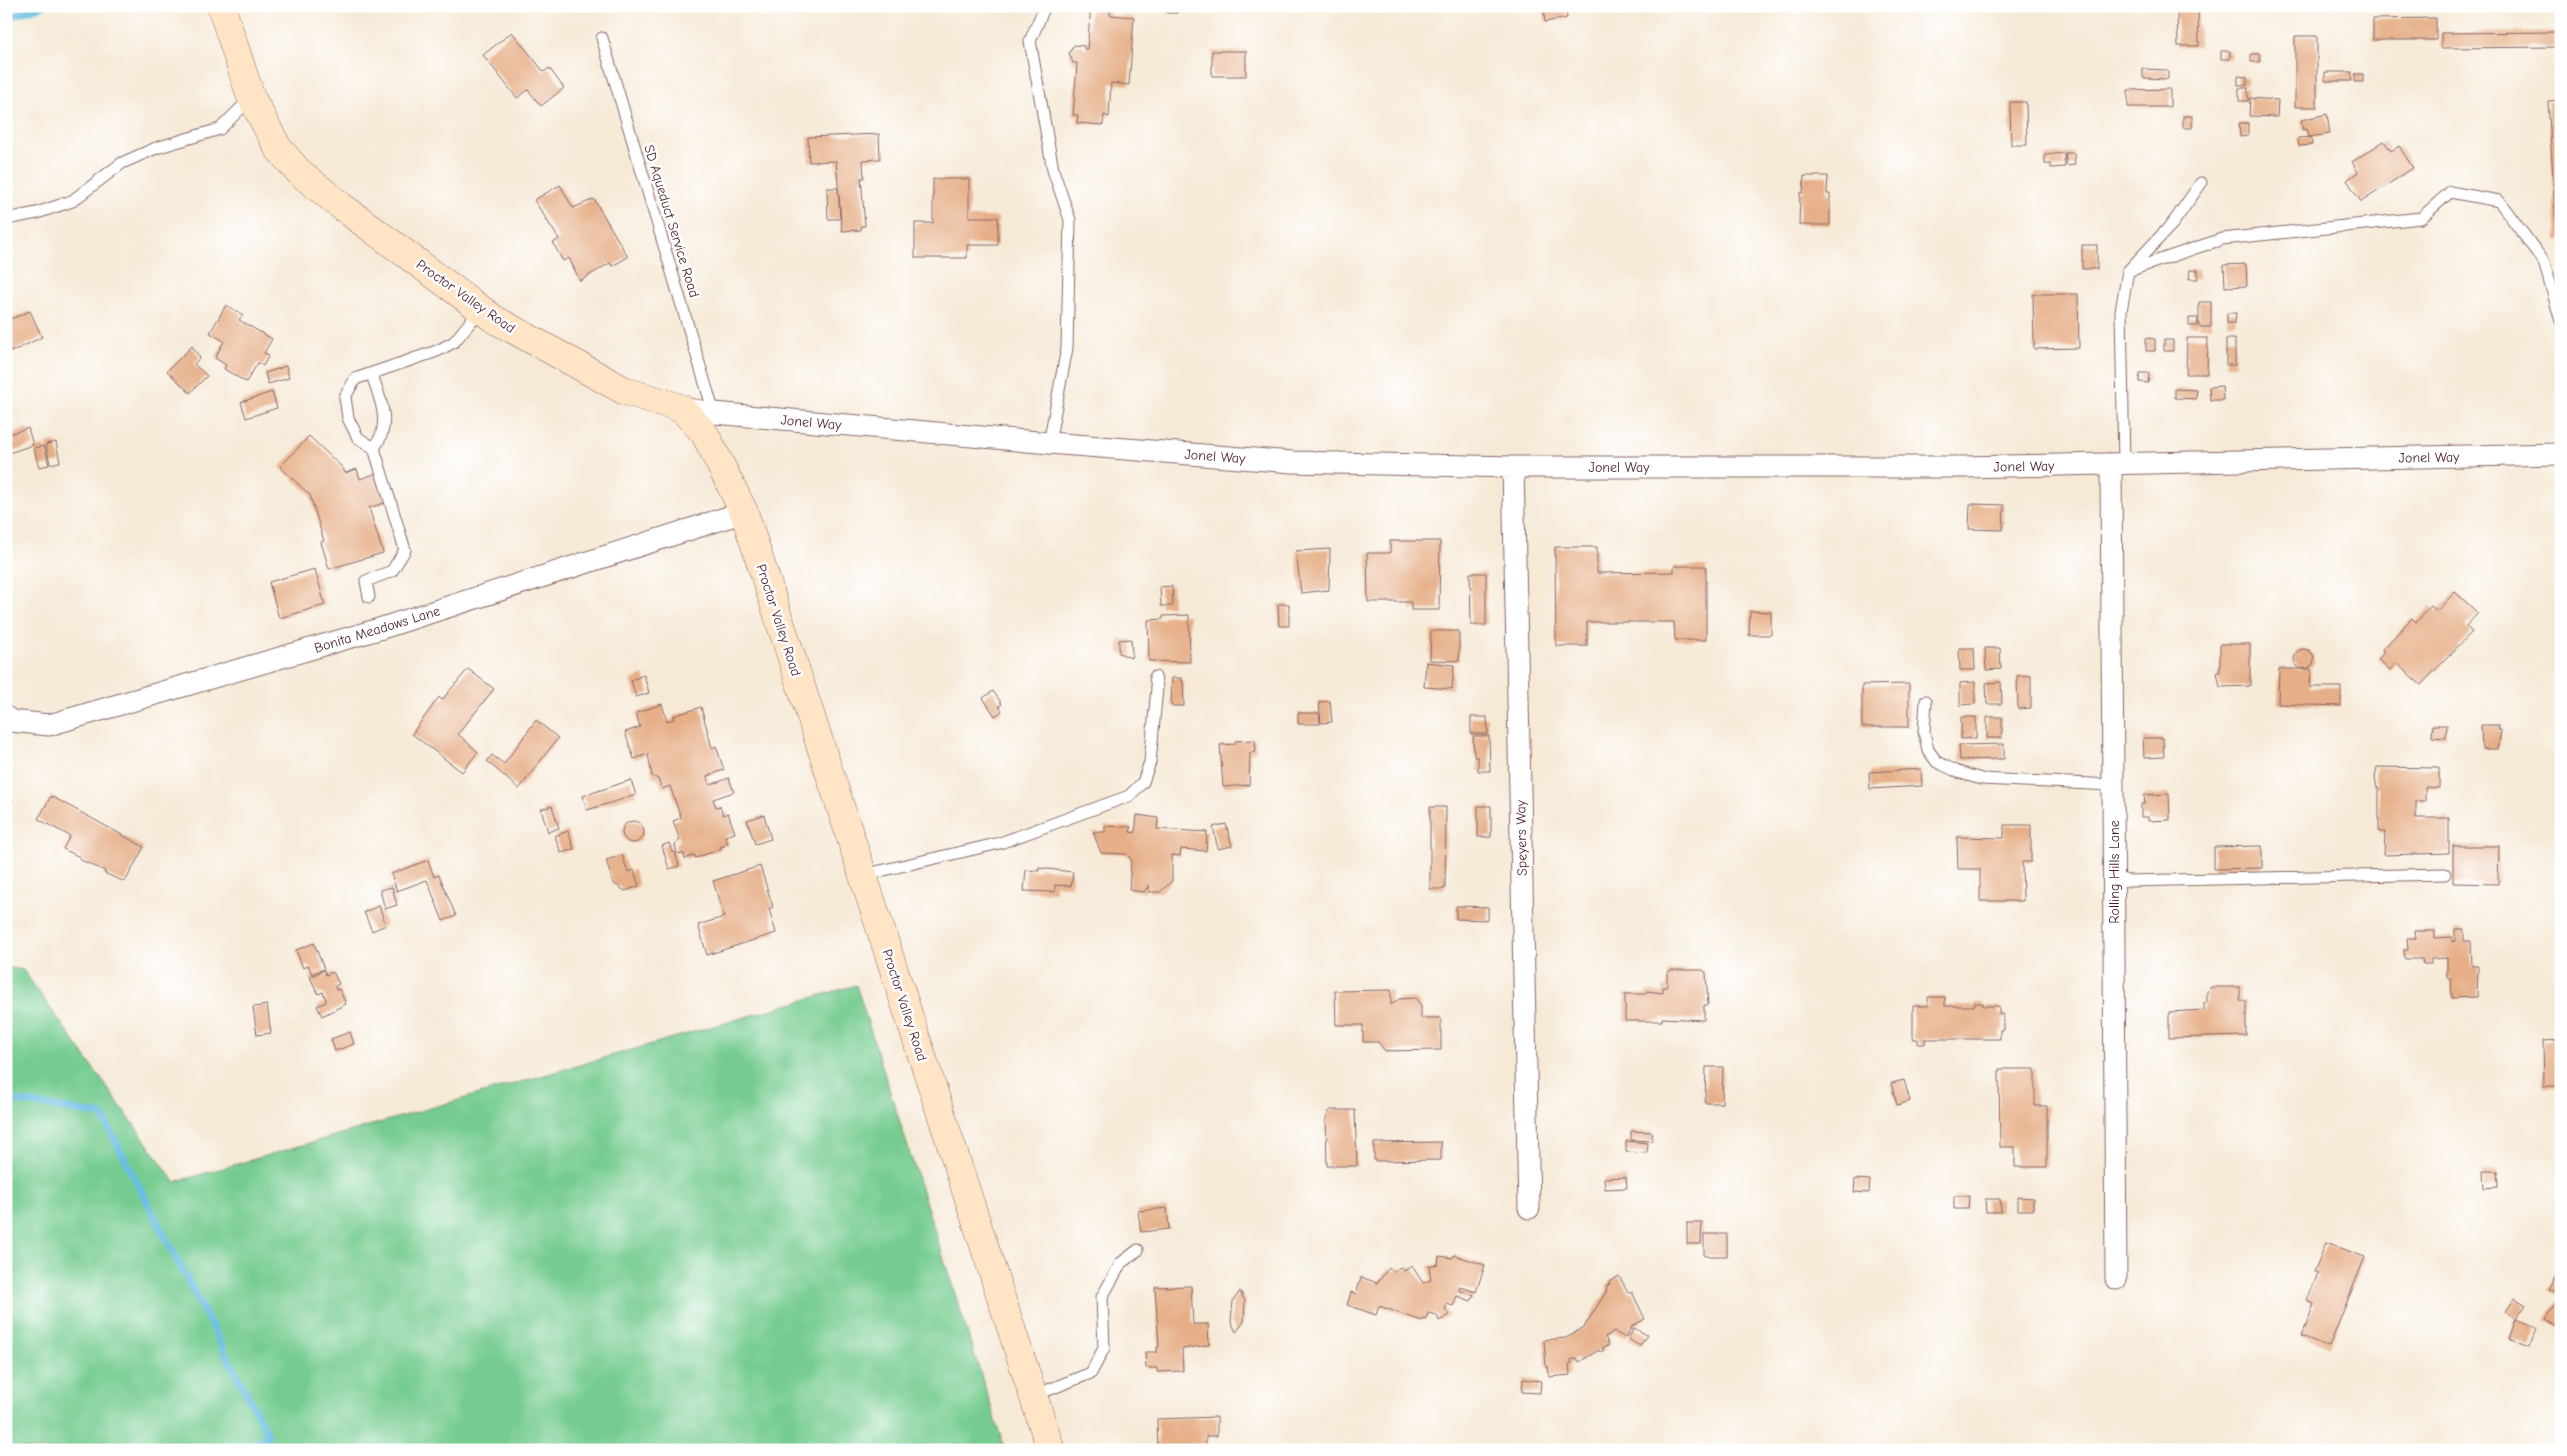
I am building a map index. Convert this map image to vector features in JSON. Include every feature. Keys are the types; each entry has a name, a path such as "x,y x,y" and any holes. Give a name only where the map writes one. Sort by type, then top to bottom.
{"street":[{"name":"Proctor Valley Road","path":"222,8 251,97 278,148 300,172 341,206 494,319 625,391 681,408 705,434 744,512 1051,1450"},
{"name":"Jonel Way","path":"681,408 714,413 1048,443 1292,462 1513,467 1964,467 2561,454"},
{"name":"Rolling Hills Lane","path":"2116,1279 2113,785 2118,464"},
{"name":"Speyers Way","path":"1513,467 1529,1208"},
{"name":"Bonita Meadows Lane","path":"6,717 11,721 49,725 380,629 744,512"}],"lane":[{"path":"1045,6 1030,41 1052,170 1070,220 1067,348 1048,443"},
{"name":"SD Aqueduct Service Road","path":"602,38 714,413"},
{"path":"6,219 37,213 72,201 122,163 156,148 220,129 251,97"},
{"path":"2118,464 2121,311 2128,270 2173,223 2201,183"},
{"path":"2128,270 2222,239 2358,227 2421,218 2450,192 2499,201 2544,262 2561,321"},
{"path":"369,597 366,581 392,571 405,550 374,448 358,438 348,418 344,397 355,379 372,375 437,351 454,342 482,310"},
{"path":"372,375 382,404 384,422 382,437 374,448"},
{"path":"863,875 1000,843 1129,796 1143,782 1150,762 1156,688 1155,677"},
{"path":"1926,701 1924,732 1928,750 1937,762 1958,772 1981,779 2113,785"},
{"path":"2114,878 2129,881 2445,874"},
{"path":"1033,1396 1091,1373 1104,1348 1102,1297 1121,1263 1138,1250"}],"green space":[{"path":"6,967 23,970 175,1182 856,985 1005,1450 6,1450"}],"building":[{"path":"1091,6 1111,6 1110,15 1134,17 1129,85 1111,83 1109,117 1104,115 1103,125 1077,123 1078,115 1073,115 1077,63 1073,63 1069,53 1074,45 1084,46 1084,49 1087,49"},
{"path":"1167,6 1177,6 1177,13 1167,13"},
{"path":"1211,6 1244,6 1244,10 1211,9"},
{"path":"2177,6 2198,6 2199,46 2178,46"},
{"path":"2441,6 2561,6 2561,8 2441,9"},
{"path":"1566,11 1567,18 1545,22 1544,12"},
{"path":"2436,18 2436,40 2373,40 2373,19"},
{"path":"512,32 544,72 549,68 564,88 541,106 528,90 517,98 483,55"},
{"path":"2561,32 2561,47 2441,48 2441,33"},
{"path":"2295,36 2317,36 2317,107 2295,107"},
{"path":"1212,51 1246,51 1246,76 1212,76"},
{"path":"2221,51 2230,51 2230,59 2221,59"},
{"path":"2251,54 2260,54 2260,62 2251,62"},
{"path":"2143,69 2168,70 2168,79 2143,78"},
{"path":"2325,72 2352,72 2352,81 2325,81"},
{"path":"2355,74 2363,74 2363,82 2355,82"},
{"path":"2238,76 2247,77 2247,85 2238,85"},
{"path":"2239,88 2248,88 2248,101 2239,101"},
{"path":"2170,89 2170,107 2128,107 2128,90"},
{"path":"2557,92 2561,92 2561,240 2557,240 2548,101 2558,100"},
{"path":"2250,98 2278,100 2277,117 2249,116"},
{"path":"2010,102 2026,102 2027,145 2011,145"},
{"path":"2327,114 2330,134 2309,137 2307,129 2303,130 2301,120"},
{"path":"2183,116 2192,116 2192,128 2183,128"},
{"path":"2239,123 2248,123 2248,136 2240,137"},
{"path":"879,134 880,159 863,160 864,178 861,178 865,226 861,226 861,230 842,231 836,161 809,162 808,137"},
{"path":"2311,137 2312,145 2299,146 2298,138"},
{"path":"2384,141 2391,151 2399,146 2413,168 2361,202 2347,180 2358,172 2352,162"},
{"path":"2064,153 2065,167 2051,168 2051,164 2045,164 2045,155"},
{"path":"2065,153 2074,153 2075,165 2067,166"},
{"path":"1804,176 1828,176 1827,194 1830,194 1830,225 1799,225 1800,193 1803,193"},
{"path":"933,179 969,179 969,217 998,217 998,245 967,245 967,258 915,258 915,223 933,223"},
{"path":"560,185 573,208 594,199 628,257 612,266 610,263 580,281 569,258 563,261 553,243 559,239 534,200"},
{"path":"827,188 838,188 840,219 828,219"},
{"path":"2082,245 2097,245 2097,269 2082,269"},
{"path":"2246,264 2247,286 2225,287 2224,265"},
{"path":"2190,270 2198,270 2198,279 2189,279"},
{"path":"2033,294 2078,294 2079,348 2034,349"},
{"path":"2199,302 2211,302 2211,327 2199,327"},
{"path":"226,305 243,315 239,320 272,339 264,353 269,355 263,366 258,363 246,382 224,369 226,365 215,358 224,341 210,333"},
{"path":"30,311 42,337 11,352 6,341 6,321"},
{"path":"2227,313 2236,313 2235,323 2227,323"},
{"path":"2189,318 2198,318 2197,326 2189,326"},
{"path":"2146,338 2155,339 2155,351 2146,351"},
{"path":"2187,338 2208,338 2207,374 2186,374"},
{"path":"2226,339 2235,339 2235,365 2226,365"},
{"path":"2164,340 2173,340 2173,351 2164,351"},
{"path":"192,346 200,358 194,364 207,376 190,393 167,371"},
{"path":"286,366 289,378 268,384 265,373"},
{"path":"2140,373 2149,373 2148,383 2139,382"},
{"path":"2222,386 2223,400 2210,400 2209,387"},
{"path":"2175,389 2197,390 2196,399 2175,398"},
{"path":"272,392 277,408 246,418 241,402"},
{"path":"28,428 33,445 6,454 6,435"},
{"path":"309,436 343,468 345,473 357,469 360,479 377,473 387,502 369,508 383,553 329,569 321,542 324,541 310,495 280,467"},
{"path":"56,442 60,462 50,464 46,444"},
{"path":"44,446 49,465 39,467 34,448"},
{"path":"1970,504 2004,505 2003,530 1969,529"},
{"path":"1390,541 1440,541 1439,610 1411,610 1411,602 1368,602 1367,553 1390,553"},
{"path":"1555,547 1597,547 1597,573 1674,572 1674,566 1706,566 1706,640 1675,640 1674,622 1587,622 1587,646 1556,646"},
{"path":"1330,549 1329,590 1301,593 1296,551"},
{"path":"315,569 325,605 279,618 269,582"},
{"path":"1470,573 1486,573 1486,625 1471,625"},
{"path":"1172,586 1173,606 1161,606 1160,587"},
{"path":"2455,592 2478,613 2466,626 2472,632 2421,685 2396,663 2390,670 2378,659 2384,653 2382,650 2412,618 2416,622 2431,606 2437,611"},
{"path":"1278,604 1289,604 1289,626 1279,626"},
{"path":"1750,611 1771,612 1771,635 1749,635"},
{"path":"1189,615 1190,662 1149,661 1148,620 1163,619 1163,616"},
{"path":"1431,631 1459,631 1459,661 1430,660"},
{"path":"1131,639 1131,658 1119,653 1119,640"},
{"path":"2220,644 2250,644 2250,686 2220,687 2217,672 2220,672"},
{"path":"1959,648 1974,648 1975,670 1960,670"},
{"path":"1985,648 2000,648 2001,669 1986,670"},
{"path":"2304,649 2311,652 2314,659 2311,666 2304,669 2297,666 2294,659 2297,652"},
{"path":"1426,662 1454,665 1452,689 1424,687"},
{"path":"468,669 494,689 458,734 478,752 462,772 412,734 439,697 442,700"},
{"path":"2279,669 2311,669 2310,687 2341,687 2341,706 2278,704"},
{"path":"644,675 649,693 636,697 631,680"},
{"path":"2031,675 2031,708 2018,709 2017,676"},
{"path":"1172,678 1181,678 1181,681 1183,681 1184,706 1171,706"},
{"path":"1975,682 1975,704 1960,705 1960,683"},
{"path":"2001,682 2002,704 1987,704 1986,683"},
{"path":"1909,684 1909,727 1862,727 1862,685"},
{"path":"993,691 1002,704 999,706 1002,711 995,716 983,698"},
{"path":"1330,701 1332,722 1321,723 1319,702"},
{"path":"662,704 667,721 674,719 673,716 701,707 712,748 716,746 724,770 707,776 710,785 729,778 734,792 713,799 716,807 720,806 723,815 728,813 735,833 725,836 728,844 720,847 721,849 695,858 695,855 685,859 684,854 677,853 675,845 680,840 673,821 681,818 670,786 662,789 658,779 652,776 648,754 634,759 625,732 640,727 636,713"},
{"path":"1298,713 1319,713 1320,724 1298,724"},
{"path":"1471,717 1487,717 1488,734 1471,734"},
{"path":"1961,717 1976,717 1976,738 1961,739"},
{"path":"1987,717 2002,717 2002,738 1987,738"},
{"path":"536,720 558,738 519,789 487,761 492,755 504,764"},
{"path":"2433,725 2447,725 2446,738 2432,737"},
{"path":"2481,725 2498,725 2498,730 2501,731 2498,749 2482,749"},
{"path":"1473,736 1489,736 1490,771 1478,771 1478,757 1474,757"},
{"path":"2143,738 2163,738 2164,757 2144,758"},
{"path":"1255,740 1256,752 1250,753 1249,785 1223,787 1220,745 1235,744 1235,741"},
{"path":"2004,744 2004,759 1960,760 1959,745"},
{"path":"2377,767 2439,768 2439,788 2425,787 2425,801 2416,801 2416,818 2449,818 2449,853 2384,855 2385,832 2379,832 2379,788 2377,788 2375,778"},
{"path":"1921,769 1922,786 1870,789 1869,772"},
{"path":"631,780 636,795 587,810 583,796"},
{"path":"6,787 8,787 13,802 6,804"},
{"path":"2169,794 2170,820 2148,821 2148,817 2141,817 2141,804 2145,804 2144,795"},
{"path":"51,796 144,847 125,882 104,873 105,871 63,849 70,836 38,819"},
{"path":"552,806 559,828 548,832 541,809"},
{"path":"1478,806 1491,806 1491,837 1478,837"},
{"path":"1430,807 1446,807 1445,889 1430,889"},
{"path":"764,815 771,839 755,844 747,820"},
{"path":"1137,815 1158,818 1157,829 1207,832 1206,851 1181,849 1180,856 1172,855 1172,881 1160,892 1149,892 1149,885 1144,892 1129,890 1131,859 1126,854 1101,853 1093,832 1105,832 1105,826 1131,827 1130,832 1135,833"},
{"path":"633,821 641,824 644,832 641,840 633,843 625,840 622,832 625,824"},
{"path":"1226,824 1232,846 1218,849 1213,827"},
{"path":"2004,825 2031,825 2031,862 2022,862 2023,901 1980,901 1980,869 1958,869 1957,837 2004,838"},
{"path":"568,831 574,849 561,853 555,836"},
{"path":"669,843 672,852 675,852 679,866 669,869 662,846"},
{"path":"2262,846 2262,868 2214,869 2214,847"},
{"path":"2453,846 2499,846 2498,884 2453,883"},
{"path":"622,855 628,872 634,870 639,886 625,891 613,883 606,860"},
{"path":"428,860 434,877 439,875 456,916 443,921 427,880 397,891 391,874"},
{"path":"760,866 773,907 769,909 776,933 707,955 698,925 724,917 713,881"},
{"path":"1039,868 1073,872 1071,886 1055,885 1055,892 1024,891 1026,870 1039,871"},
{"path":"392,887 397,905 385,909 380,890"},
{"path":"379,906 386,925 372,931 364,912"},
{"path":"1456,906 1488,907 1488,920 1456,919"},
{"path":"2455,929 2464,929 2464,941 2471,941 2472,966 2478,966 2477,997 2452,998 2451,978 2447,978 2447,958 2431,959 2431,964 2423,964 2422,959 2405,959 2404,950 2408,950 2407,938 2416,938 2415,931 2435,931 2435,938 2452,937 2452,942 2455,941"},
{"path":"314,943 324,969 312,974 308,965 303,968 296,950"},
{"path":"324,970 326,975 333,972 339,984 335,986 336,990 339,989 346,1004 322,1016 317,1006 326,1002 326,1000 323,992 318,994 310,977"},
{"path":"1671,970 1703,970 1706,973 1708,1005 1704,1005 1704,1020 1662,1018 1662,1021 1625,1021 1625,994 1646,994 1647,991 1663,993 1663,987 1667,987 1667,973"},
{"path":"2211,987 2240,987 2240,1001 2246,1001 2246,1036 2169,1038 2169,1012 2204,1010 2204,1003 2207,1003 2207,991"},
{"path":"1391,990 1391,1005 1399,999 1415,998 1421,1005 1421,1018 1441,1018 1441,1050 1385,1051 1378,1042 1363,1042 1363,1025 1336,1025 1335,991"},
{"path":"1928,997 1945,997 1945,1006 1974,1006 1974,1003 1983,1003 1983,1006 1999,1006 1999,1014 2003,1014 2003,1030 2000,1030 2000,1039 1925,1039 1925,1044 1918,1044 1918,1039 1913,1039 1913,1006 1928,1006"},
{"path":"267,1005 271,1033 257,1035 253,1007"},
{"path":"350,1032 354,1044 335,1051 331,1039"},
{"path":"2561,1040 2561,1086 2544,1086 2543,1041"},
{"path":"1706,1067 1723,1067 1722,1103 1705,1103"},
{"path":"1999,1069 2035,1069 2035,1106 2047,1106 2047,1167 2015,1167 2015,1147 2000,1147"},
{"path":"1904,1080 1910,1101 1897,1105 1891,1083"},
{"path":"1331,1110 1355,1110 1357,1166 1327,1166 1326,1119"},
{"path":"1631,1131 1652,1132 1652,1141 1631,1140"},
{"path":"1626,1141 1648,1143 1647,1153 1626,1152"},
{"path":"1441,1142 1441,1160 1374,1161 1374,1143"},
{"path":"2483,1171 2498,1171 2499,1187 2484,1188"},
{"path":"1626,1177 1627,1188 1605,1189 1604,1178"},
{"path":"1855,1179 1870,1180 1869,1193 1854,1192"},
{"path":"1954,1196 1969,1196 1968,1209 1954,1209"},
{"path":"2018,1197 2033,1198 2033,1210 2018,1210"},
{"path":"1985,1199 2000,1199 2001,1212 1986,1212"},
{"path":"1167,1208 1169,1229 1141,1232 1138,1211"},
{"path":"1687,1223 1702,1223 1701,1244 1687,1244"},
{"path":"1704,1234 1727,1234 1727,1256 1704,1256"},
{"path":"2326,1243 2365,1257 2329,1347 2302,1336 2314,1304 2307,1301 2318,1273 2314,1272"},
{"path":"1454,1255 1485,1265 1476,1292 1460,1287 1459,1290 1474,1295 1471,1301 1457,1296 1453,1306 1447,1304 1445,1310 1450,1315 1439,1321 1437,1315 1428,1313 1426,1320 1423,1319 1422,1321 1379,1306 1376,1315 1347,1305 1351,1292 1356,1294 1361,1277 1377,1283 1389,1268 1394,1272 1400,1267 1404,1271 1412,1266 1423,1283 1431,1280 1429,1266 1438,1264 1439,1256 1453,1258"},
{"path":"2558,1270 2561,1271 2561,1288 2558,1294 2548,1289"},
{"path":"1619,1276 1628,1292 1632,1292 1645,1319 1632,1326 1626,1338 1614,1332 1605,1337 1609,1345 1602,1348 1604,1350 1600,1352 1599,1350 1579,1362 1577,1358 1571,1360 1572,1363 1569,1364 1570,1375 1549,1377 1548,1366 1546,1367 1544,1340 1566,1338 1584,1327 1606,1292 1607,1285 1610,1284 1609,1282"},
{"path":"1191,1286 1193,1324 1208,1324 1209,1345 1182,1349 1183,1371 1157,1372 1157,1368 1146,1368 1145,1352 1157,1352 1157,1347 1159,1347 1155,1287"},
{"path":"1240,1291 1245,1301 1244,1322 1236,1332 1231,1321 1233,1301"},
{"path":"2561,1297 2561,1329 2546,1319"},
{"path":"2515,1298 2526,1305 2516,1319 2506,1311"},
{"path":"2515,1319 2537,1327 2529,1347 2508,1339"},
{"path":"1634,1328 1647,1335 1640,1346 1628,1339"},
{"path":"1523,1379 1541,1381 1540,1393 1522,1392"},
{"path":"1217,1417 1217,1436 1206,1436 1206,1450 1158,1450 1157,1419"}],"waterway":[{"path":"6,18 43,6"},
{"path":"6,1099 102,1115 268,1435 246,1450"}]}
